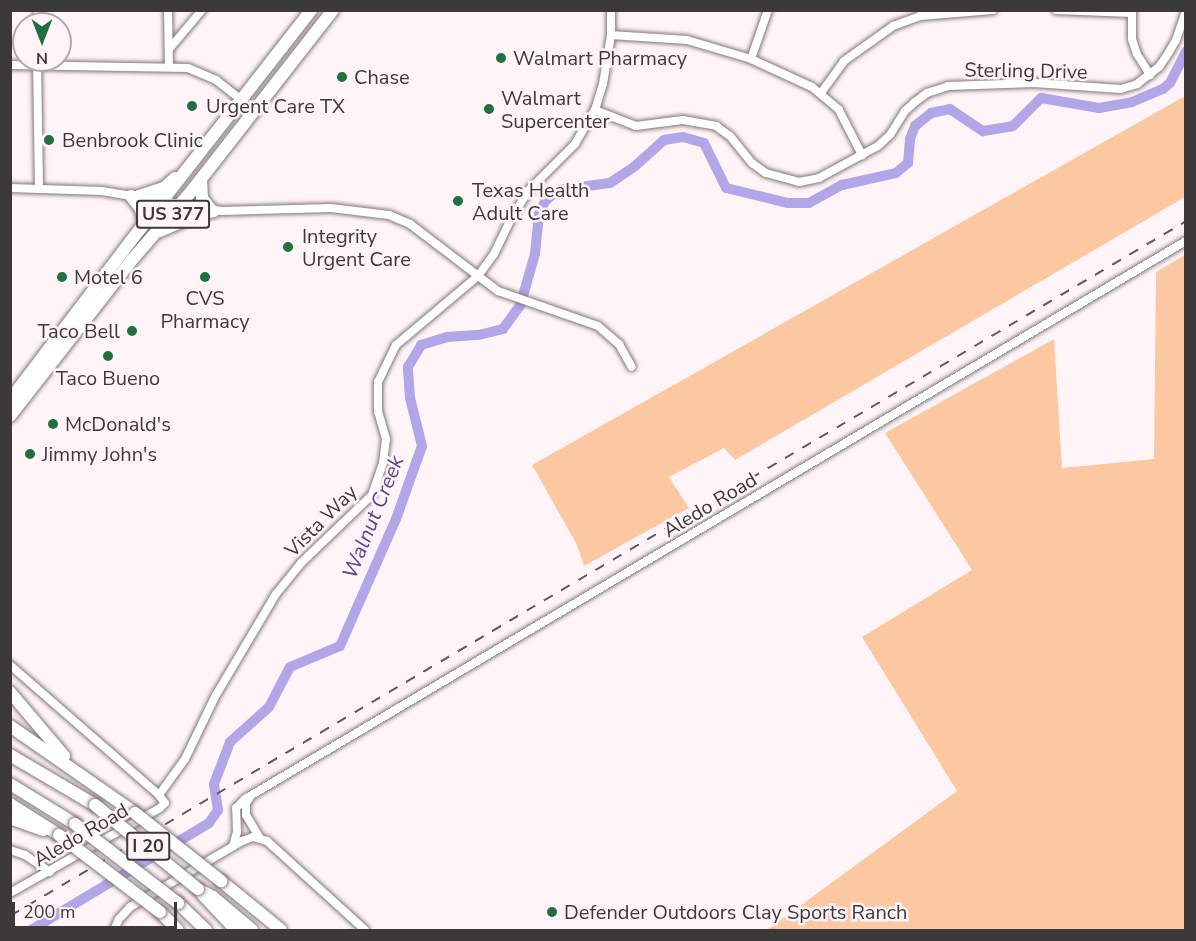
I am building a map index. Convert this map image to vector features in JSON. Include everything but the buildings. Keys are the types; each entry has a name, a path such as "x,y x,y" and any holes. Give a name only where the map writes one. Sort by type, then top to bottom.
{"highway":[{"name":"US 377","path":"10,416 32,381 144,224 311,10"},
{"name":"US 377","path":"10,400 32,381 179,206 333,10"},
{"path":"144,224 142,213 134,196 164,188 189,169"},
{"path":"156,233 197,214 212,211 202,198 201,179"},
{"path":"10,692 53,746 94,783"},
{"path":"10,726 135,813 283,930"},
{"name":"I 20","path":"10,755 95,805 198,889 205,900 236,930"},
{"name":"I 20","path":"10,784 75,824 178,903 206,930"},
{"path":"10,804 59,835 160,912 178,930"},
{"path":"10,819 59,835"},
{"path":"198,889 213,897 252,930"}],"street":[{"path":"168,10 169,65"},
{"path":"170,48 202,10"},
{"name":"Vista Way","path":"162,799 185,759 216,695 276,594 301,563 372,495 383,463 386,439 378,411 378,382 396,345 478,276 495,254 512,217 529,190 575,144 595,110 603,84 611,35 611,10"},
{"path":"751,59 768,10"},
{"path":"820,93 844,61 893,26 920,16 993,10"},
{"path":"1056,10 1132,12 1132,39 1137,54 1150,75"},
{"name":"Sterling Drive","path":"595,110 636,126 683,120 716,126 730,136 752,163 780,179 799,182 819,178 878,146 890,135 905,111 915,102 927,93 948,86 1034,83 1121,89 1137,84 1159,67 1176,40 1185,10"},
{"path":"611,35 687,40 751,59 812,87 839,110 862,155"},
{"path":"72,63 169,65 202,72 242,100"},
{"path":"37,72 39,188"},
{"path":"10,188 39,188 134,196 212,211 247,212 331,208 389,215 410,224 498,291 579,317 611,334 632,367"},
{"name":"Aledo Road","path":"251,796 1185,242"},
{"path":"10,664 162,799"},
{"path":"251,796 246,803 246,815 260,838"},
{"path":"233,846 237,832 236,808 251,796"},
{"name":"Aledo Road","path":"10,893 160,808 162,799"},
{"path":"114,930 119,918 130,908 233,846 250,838 260,838 267,841 365,930"},
{"path":"10,850 25,855 50,872"}],"shaded area":[{"path":"1185,96 1185,197 735,460 724,448 669,477 689,508 584,566 577,545 532,465"},
{"path":"1185,255 1185,930 767,930 957,791 862,637 972,570 885,433 1054,339 1062,468 1154,459 1156,272"}],"waterway":[{"name":"Walnut Creek","path":"31,930 209,823 218,810 214,784 230,742 269,707 290,667 340,646 396,519 422,446 410,398 408,367 421,345 447,337 479,335 503,329 520,306 535,254 539,214 545,201 558,190 610,183 634,167 664,140 683,137 704,143 726,188 788,203 809,203 842,185 896,173 908,163 910,139 915,126 931,113 950,109 983,131 1013,126 1041,98 1099,108 1132,102 1163,89 1170,83 1186,51"}],"railway":[{"path":"10,916 1186,221"}],"place":[{"name":"Walmart Pharmacy","path":"501,58"},
{"name":"Chase","path":"342,77"},
{"name":"Urgent Care TX","path":"192,106"},
{"name":"Walmart Supercenter","path":"489,109"},
{"name":"Benbrook Clinic","path":"49,140"},
{"name":"Texas Health Adult Care","path":"458,201"},
{"name":"Integrity Urgent Care","path":"288,247"},
{"name":"Motel 6","path":"62,277"},
{"name":"CVS Pharmacy","path":"205,277"},
{"name":"Taco Bell","path":"132,331"},
{"name":"Taco Bueno","path":"108,356"},
{"name":"McDonald's","path":"53,424"},
{"name":"Jimmy John's","path":"30,454"},
{"name":"Defender Outdoors Clay Sports Ranch","path":"552,912"}]}
